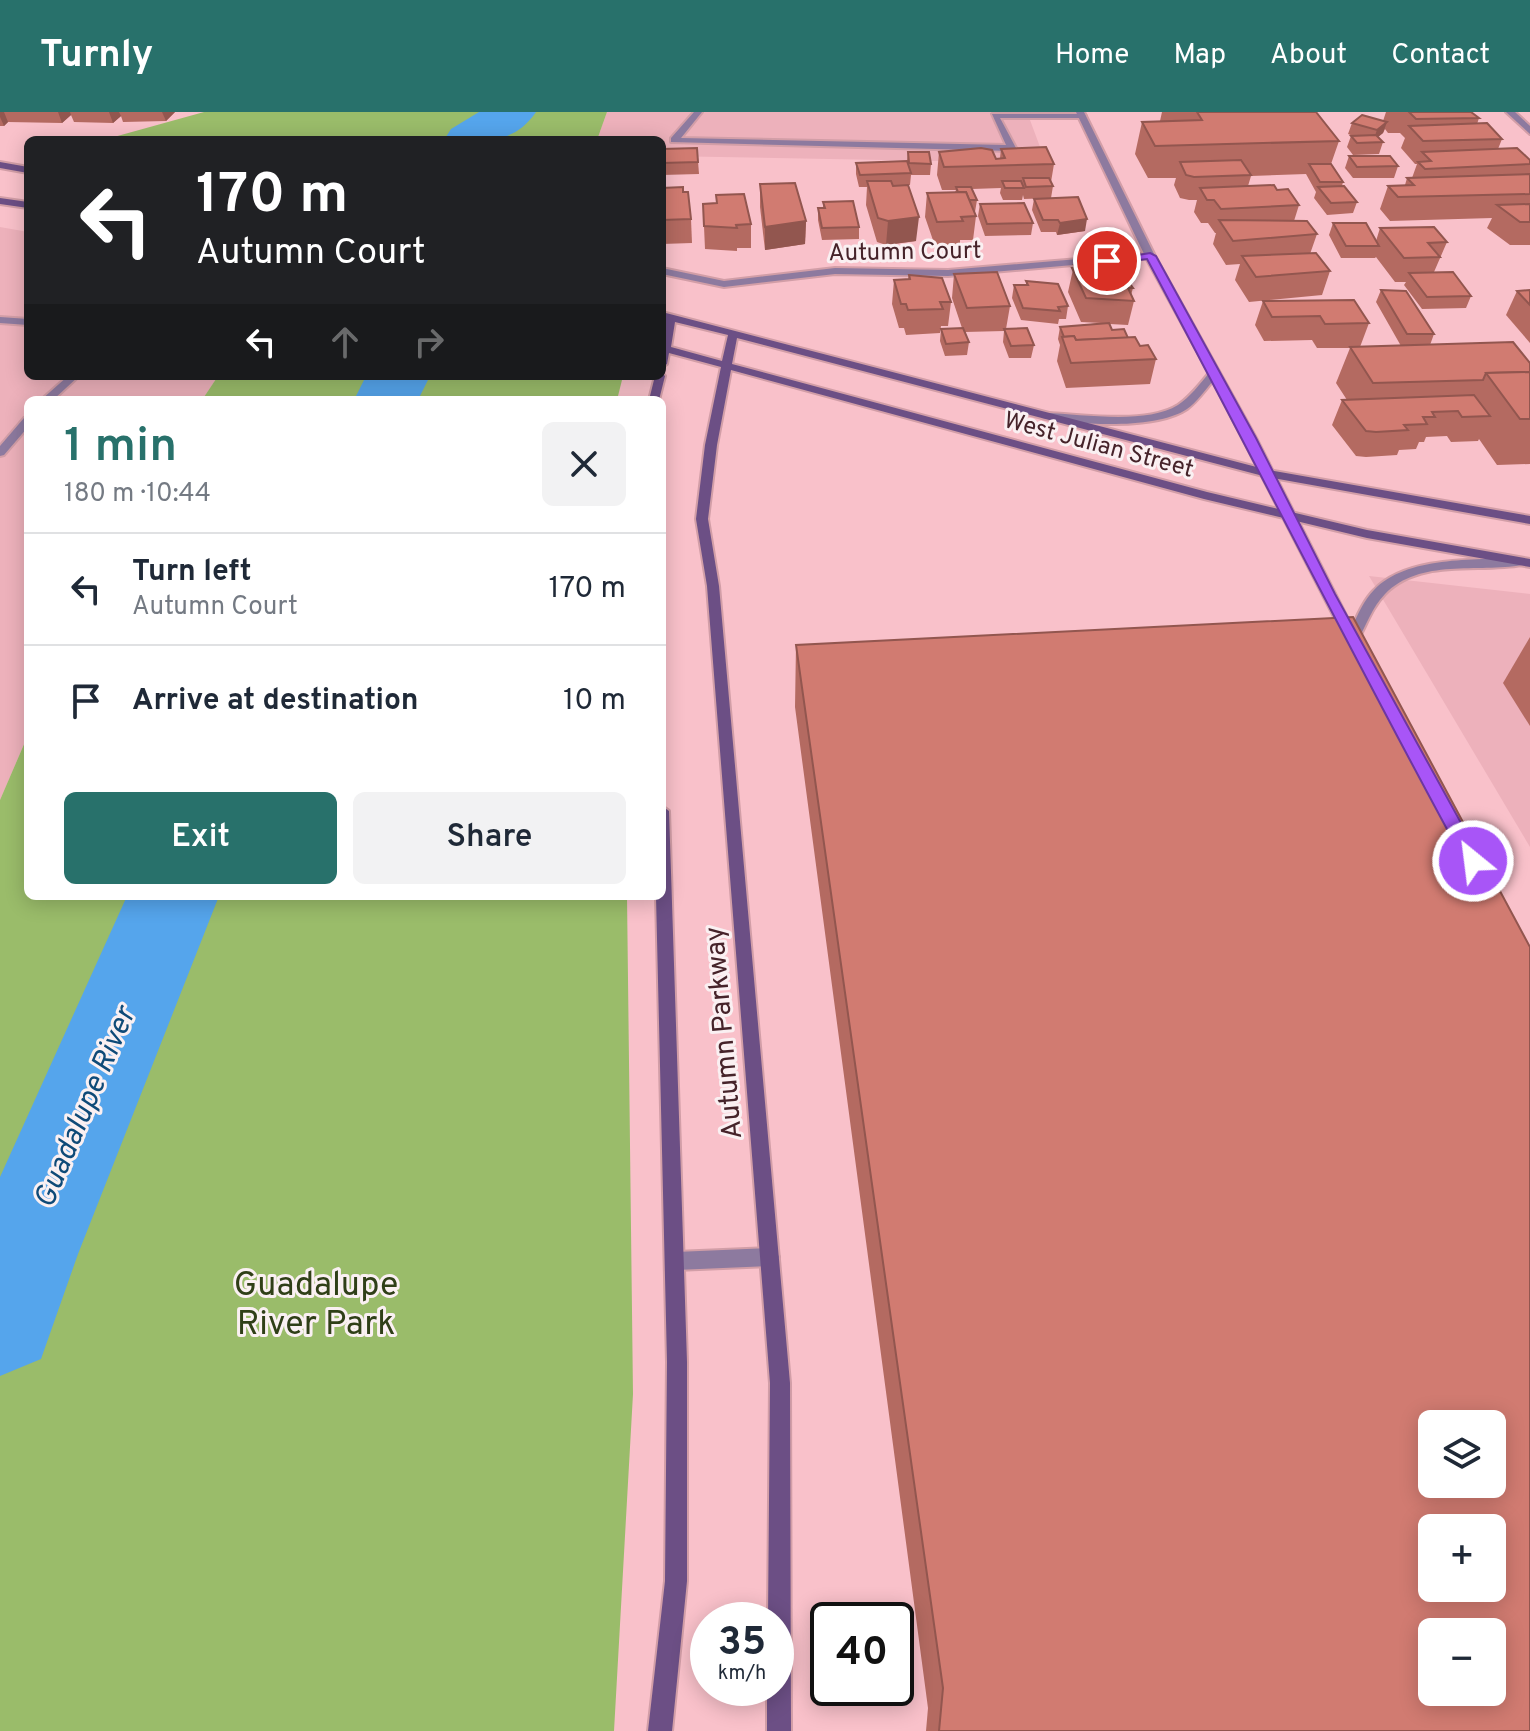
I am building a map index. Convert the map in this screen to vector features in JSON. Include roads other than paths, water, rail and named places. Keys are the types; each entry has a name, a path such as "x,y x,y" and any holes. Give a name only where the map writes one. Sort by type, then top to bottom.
{"main road":[{"path":"0,165 24,169"},
{"path":"0,201 24,204"},
{"name":"West Julian Street","path":"666,316 1267,473 1441,507 1530,520"},
{"name":"Autumn Parkway","path":"733,334 711,445 702,519 713,586 780,1383 779,1731"},
{"name":"West Julian Street","path":"666,349 1286,515 1367,534 1524,562"},
{"name":"Autumn Parkway","path":"660,1731 676,1581 676,1261 665,900"}],"street":[{"path":"698,112 674,140 1012,148 994,114 1081,114 1150,256 1267,473 1350,644 1381,589 1398,579 1430,568 1524,562"},
{"path":"1510,112 1530,131"},
{"name":"Autumn Court","path":"666,272 724,284 835,271 948,273 1150,256"},
{"path":"0,320 24,322"},
{"path":"1046,416 1143,418 1168,413 1182,408 1213,375"},
{"path":"51,396 69,380"},
{"path":"0,453 24,425"},
{"path":"676,1261 769,1257"}],"waterway":[{"name":"Guadalupe River","path":"475,136 512,112"},
{"name":"Guadalupe River","path":"388,396 396,380"},
{"name":"Guadalupe River","path":"0,1319 22,1254 171,900"}],"park label":[{"name":"Guadalupe River Park","path":"316,1302"}]}
